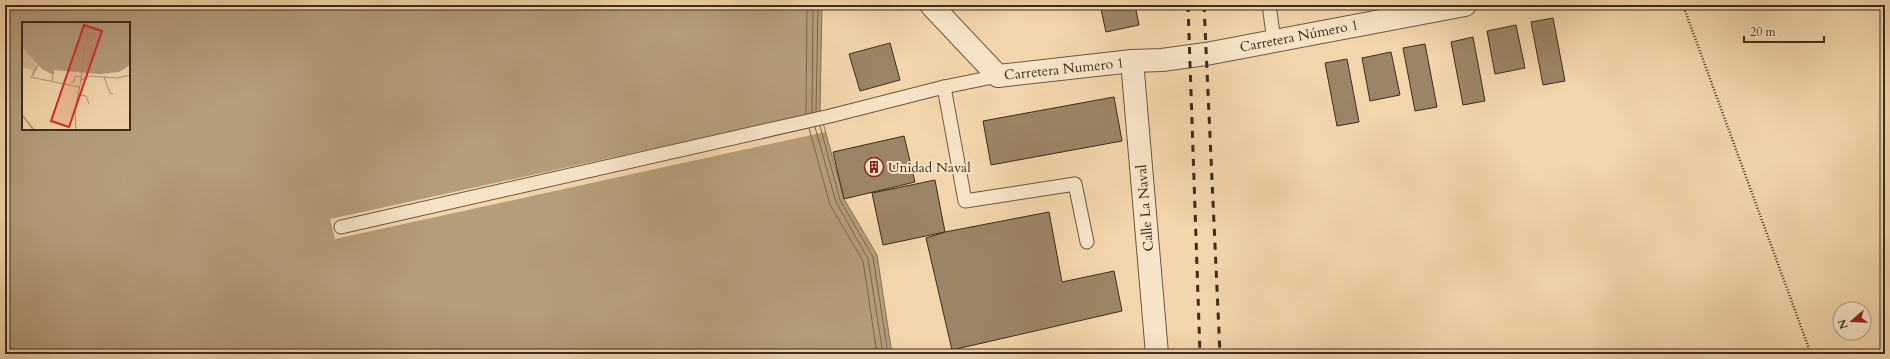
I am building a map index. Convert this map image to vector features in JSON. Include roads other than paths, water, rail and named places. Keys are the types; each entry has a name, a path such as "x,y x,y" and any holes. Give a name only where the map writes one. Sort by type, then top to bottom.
{"street":[{"name":"Carretera Numero 1","path":"931,5 988,78 1132,61"},
{"name":"Carretera Número 1","path":"1132,61 1183,57 1465,5"},
{"name":"Calle La Naval","path":"1132,61 1157,354"}],"lane":[{"path":"1269,5 1274,41"},
{"path":"341,227 822,118 944,87 988,78"},
{"path":"944,87 965,201 1075,184 1087,242"}],"water":[{"path":"5,5 822,5 820,112 844,199 877,255 892,354 5,354"}],"railway":[{"path":"1188,5 1200,354"},
{"path":"1204,5 1220,354"}],"place":[{"name":"Unidad Naval","path":"874,167"}]}
